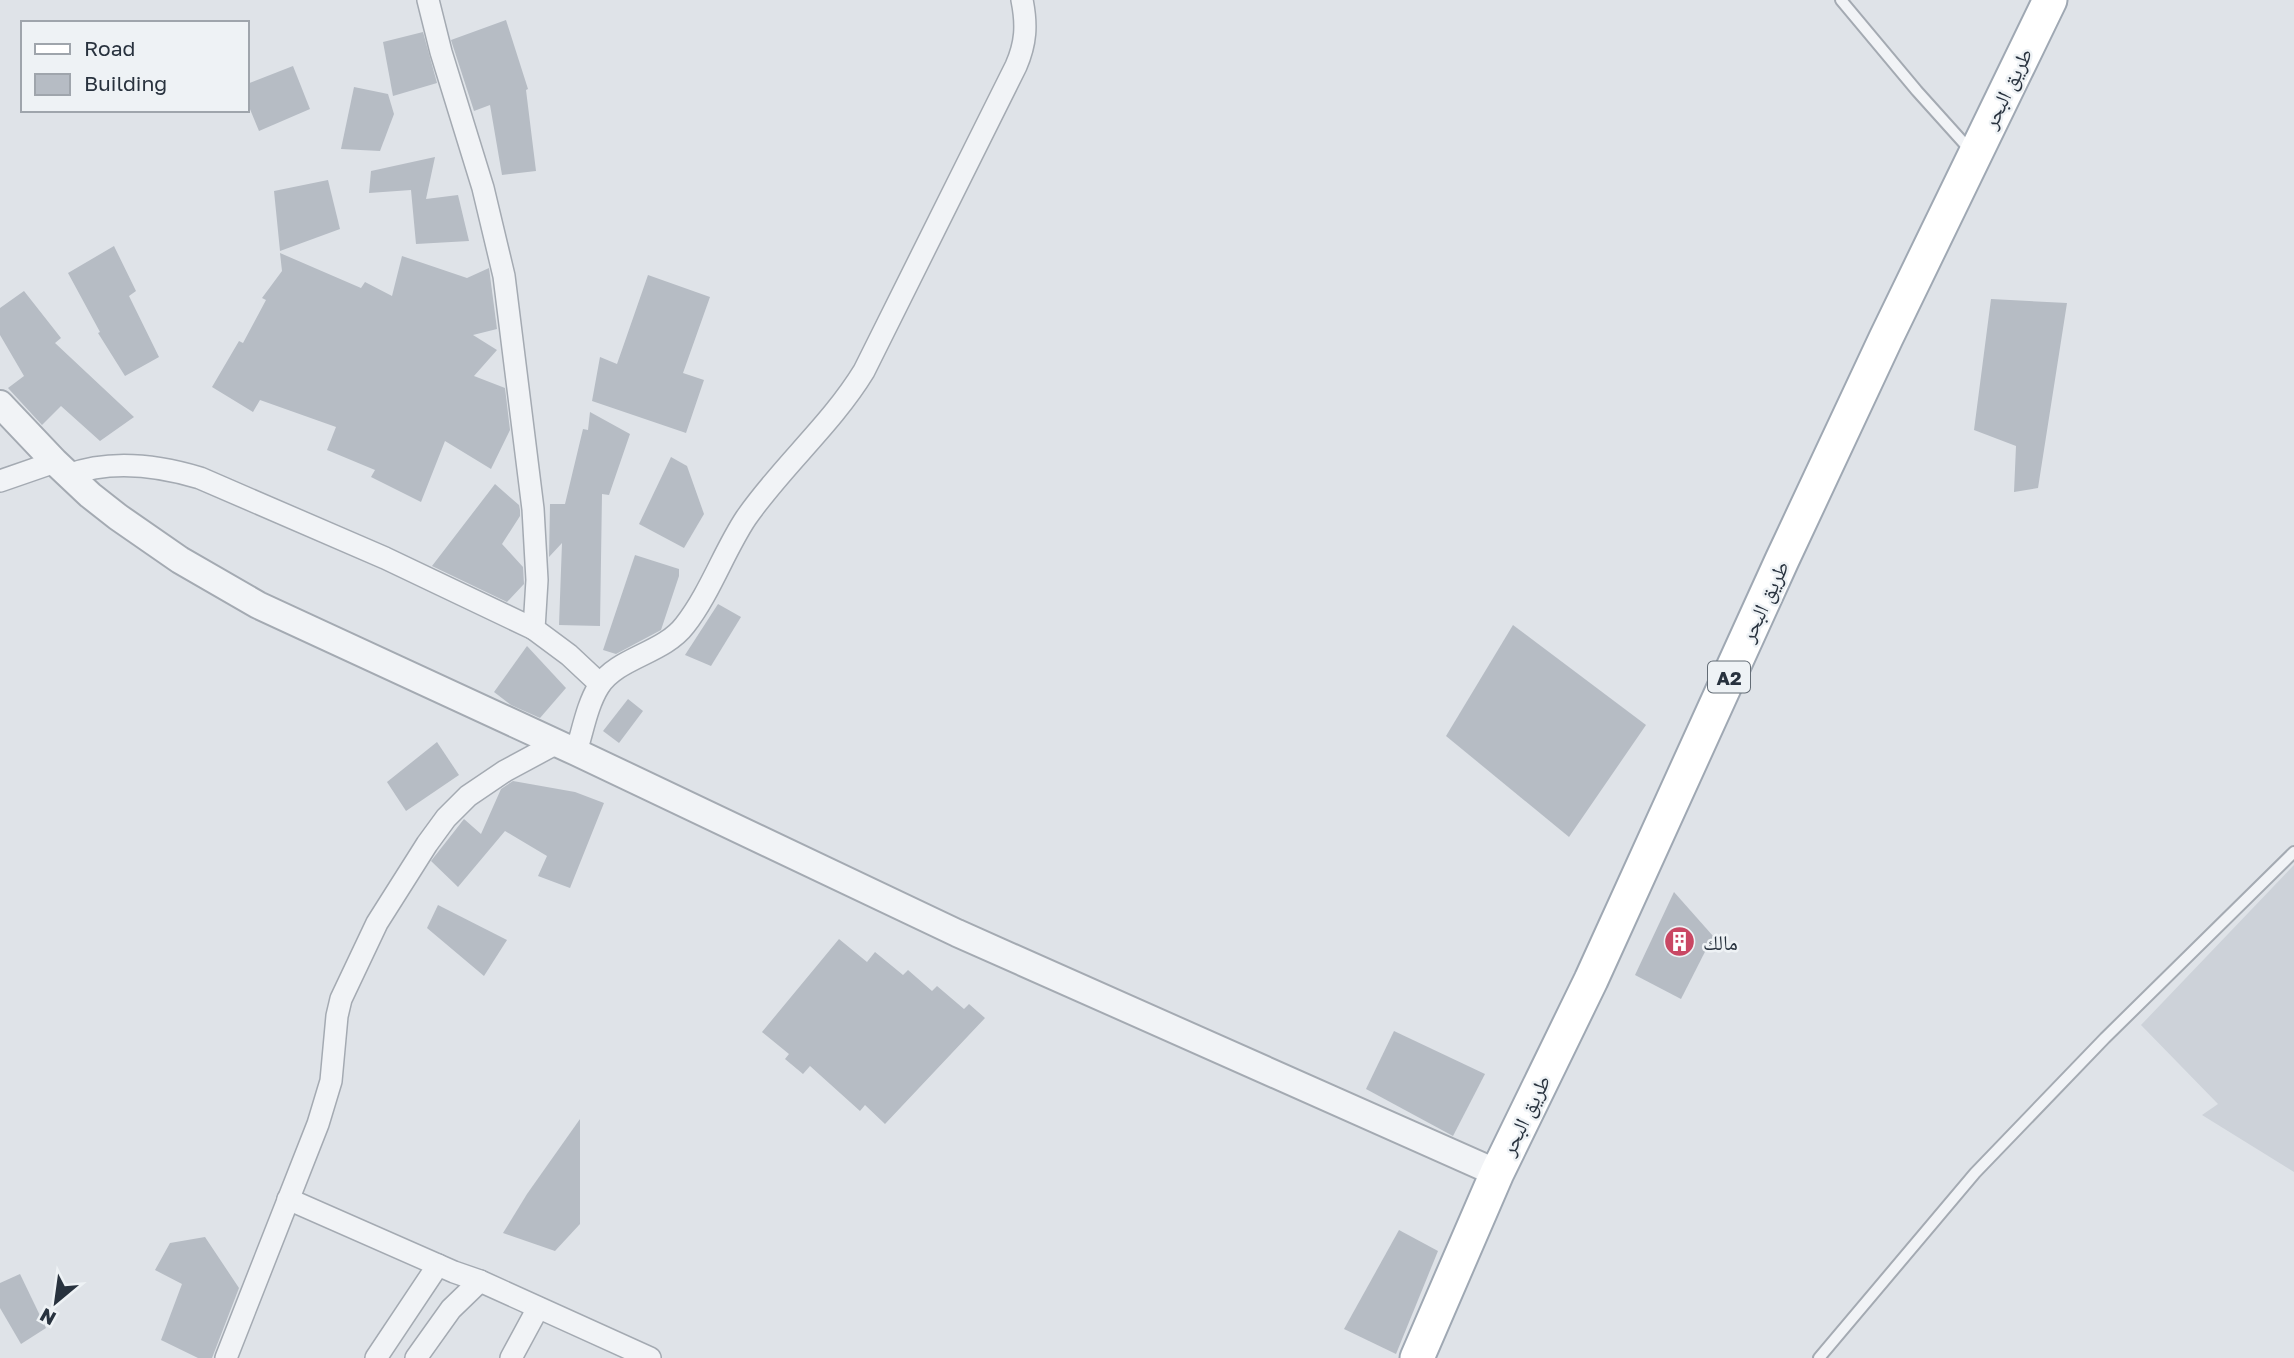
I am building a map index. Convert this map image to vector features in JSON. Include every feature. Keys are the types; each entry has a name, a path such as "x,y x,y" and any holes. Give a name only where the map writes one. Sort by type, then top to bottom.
{"main road":[{"name":"طريق البحر","path":"1417,1358 1497,1173 1591,980 1788,549 2050,0"}],"street":[{"path":"428,0 441,52 483,188 504,275 533,509 537,580 534,629"},
{"path":"226,1358 318,1124 331,1081 341,999 377,923 421,852 446,818 468,796 505,771 567,748 600,684 617,669 662,645 685,625 747,517 783,470 844,402 858,381 1016,66 1025,38 1026,25 1021,0"},
{"path":"0,404 61,469 90,495 143,535 258,605 567,748 844,881 1497,1173"},
{"path":"0,481 61,469 121,465 173,470 200,478 374,553 534,629 569,655 600,684"},
{"path":"288,1199 480,1281 650,1358"},
{"path":"376,1358 438,1265"},
{"path":"416,1358 452,1309 480,1281"},
{"path":"510,1358 538,1308"}],"lane":[{"path":"1841,0 1975,156"},
{"path":"1819,1358 1975,1173 2105,1038 2294,852"}],"shaded area":[{"path":"2294,865 2294,1172 2202,1115 2218,1104 2141,1025"}],"building":[{"path":"506,20 528,89 536,171 502,175 490,105 474,111 451,40"},
{"path":"423,32 437,83 393,96 383,42"},
{"path":"293,66 310,109 259,131 248,104 248,84"},
{"path":"354,87 388,94 394,114 380,151 341,149"},
{"path":"435,157 426,199 458,195 469,241 416,244 411,190 369,193 371,171"},
{"path":"328,180 340,229 280,251 274,191"},
{"path":"114,246 136,291 129,296 159,357 125,376 98,333 100,332 68,273"},
{"path":"280,253 361,288 365,282 392,296 402,256 467,278 489,268 497,329 473,335 497,350 474,376 505,388 510,430 491,469 445,441 421,502 371,477 375,470 327,450 336,427 260,400 253,412 212,387 239,341 243,343 266,300 262,298 282,271"},
{"path":"648,275 710,297 683,373 704,380 686,433 592,401 600,357 617,364"},
{"path":"24,291 61,338 55,343 134,417 100,441 61,406 42,425 8,388 24,376 0,335 0,308"},
{"path":"1991,299 2067,303 2038,488 2014,492 2016,446 1974,430"},
{"path":"590,412 630,434 609,495 602,494 600,626 559,625 562,543 549,557 550,504 565,504 583,429 588,430"},
{"path":"671,457 687,466 704,514 684,548 639,524"},
{"path":"495,484 519,505 520,510 520,516 502,544 523,567 524,584 507,602 432,566"},
{"path":"635,555 679,569 679,576 661,630 616,654 603,650"},
{"path":"718,604 741,617 711,666 685,655"},
{"path":"1513,625 1646,725 1569,837 1446,736"},
{"path":"527,646 566,688 540,718 511,705 494,692"},
{"path":"628,699 643,711 619,743 603,731"},
{"path":"437,742 459,775 406,811 387,782"},
{"path":"513,781 575,792 604,803 570,888 538,876 547,856 505,831 458,887 431,861 464,819 481,834 501,789"},
{"name":"مالك","path":"1674,892 1713,936 1681,999 1635,975"},
{"path":"438,905 507,940 484,976 427,928"},
{"path":"839,939 867,962 875,952 903,975 908,970 932,991 937,986 964,1009 969,1004 985,1018 885,1124 865,1105 860,1111 810,1066 803,1074 785,1059 789,1054 762,1032"},
{"path":"1394,1031 1485,1074 1453,1136 1366,1089"},
{"path":"580,1119 580,1224 555,1251 503,1233 527,1194"},
{"path":"1399,1230 1438,1251 1396,1354 1344,1329"},
{"path":"205,1237 239,1288 212,1358 198,1358 161,1340 182,1284 155,1270 170,1243"},
{"path":"20,1274 46,1328 21,1344 0,1308 0,1283"}],"place":[{"name":"مالك","path":"1680,942"}]}
